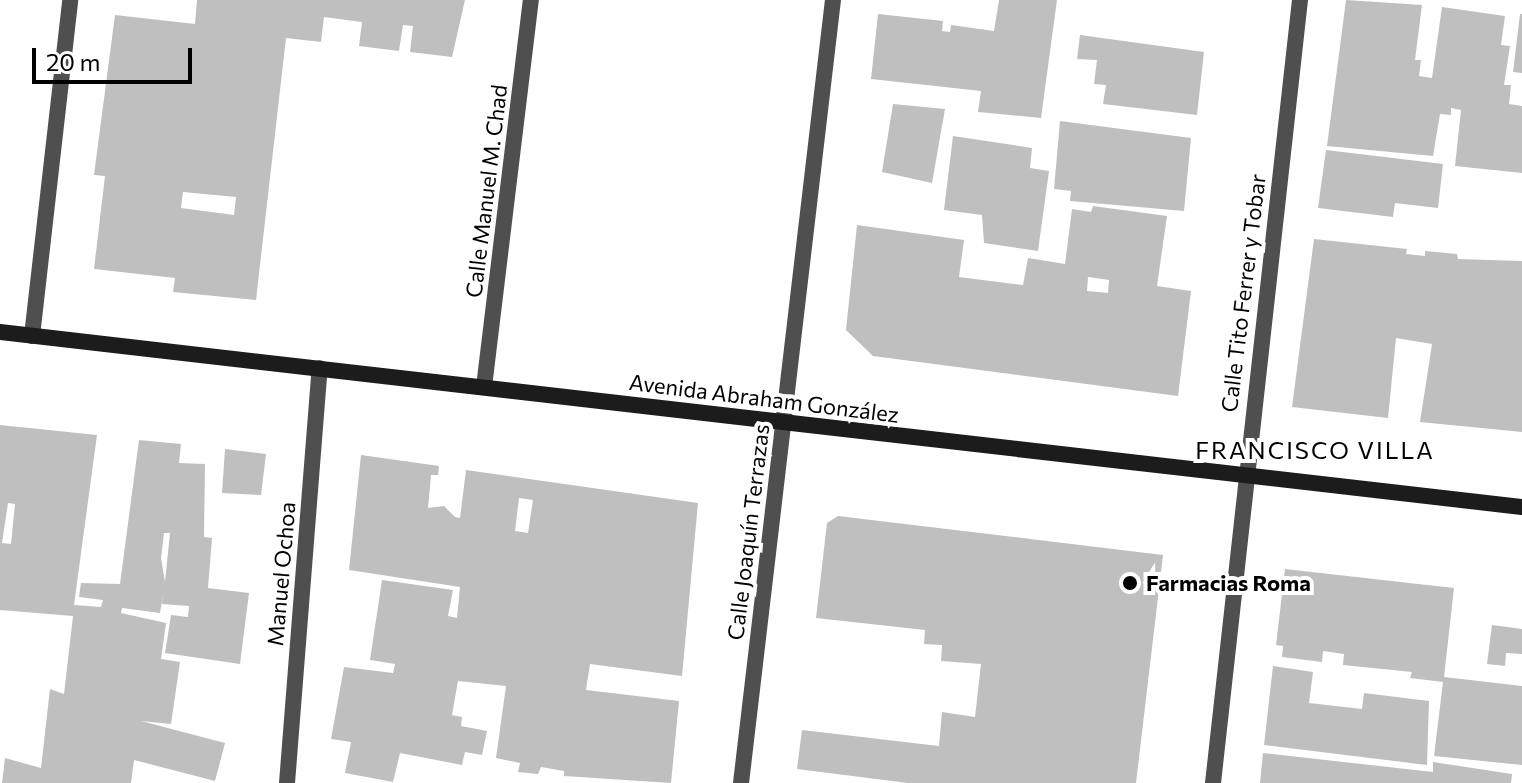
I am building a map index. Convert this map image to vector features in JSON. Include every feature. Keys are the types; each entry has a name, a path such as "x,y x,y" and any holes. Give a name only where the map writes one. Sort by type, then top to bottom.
{"main road":[{"name":"Avenida Abraham González","path":"0,332 1522,507"}],"street":[{"path":"32,336 70,0"},
{"name":"Calle Manuel M. Chad","path":"484,387 531,0"},
{"name":"Calle Joaquín Terrazas","path":"741,783 833,0"},
{"name":"Calle Tito Ferrer y Tobar","path":"1213,783 1244,475 1300,0"},
{"name":"Manuel Ochoa","path":"287,783 320,368"}],"building":[{"path":"197,0 465,0 452,57 410,52 413,26 403,25 399,51 359,46 362,22 324,17 321,42 286,38 256,300 173,292 175,278 94,269 105,176 94,175 115,15 195,24","holes":["183,192 236,197 234,215 181,208"]},
{"path":"999,0 1057,0 1041,118 978,112 981,91 871,79 878,14 943,21 942,31 950,32 951,25 994,31"},
{"path":"1346,0 1422,5 1415,60 1421,60 1419,76 1432,78 1442,7 1505,16 1501,45 1510,46 1504,85 1511,85 1509,104 1522,106 1522,173 1455,166 1461,110 1451,108 1451,115 1440,114 1433,156 1327,146"},
{"path":"1522,14 1522,73 1513,72"},
{"path":"1080,35 1204,52 1197,115 1103,104 1106,85 1094,84 1097,60 1077,59"},
{"path":"893,104 945,109 932,183 882,172"},
{"path":"1060,121 1191,138 1184,211 1070,201 1071,191 1054,189"},
{"path":"953,136 1032,148 1030,168 1049,171 1038,251 984,243 982,215 944,210"},
{"path":"1326,150 1443,164 1438,208 1395,203 1393,217 1318,208"},
{"path":"1093,206 1167,216 1157,286 1191,291 1178,396 873,356 846,330 857,225 964,240 959,277 1023,285 1028,258 1065,264 1072,209 1091,212","holes":["1088,277 1109,280 1108,293 1087,291"]},
{"path":"1314,239 1407,249 1406,254 1425,256 1425,251 1457,254 1458,259 1522,261 1522,432 1420,422 1432,344 1396,338 1388,418 1292,407"},
{"path":"0,425 97,435 74,605 101,607 103,600 79,597 81,583 120,584 139,440 181,444 179,463 205,464 204,537 212,538 208,588 249,593 240,664 165,653 171,615 188,617 189,606 162,604 163,595 160,613 122,608 121,613 166,623 161,659 180,662 171,724 141,721 225,743 215,781 134,760 131,783 2,783 5,758 41,768 50,689 64,694 73,616 0,610","holes":["8,503 15,504 11,544 2,543","164,533 170,533 165,582 161,558"]},
{"path":"225,449 266,454 261,495 222,493"},
{"path":"361,455 439,466 438,475 431,475 428,508 444,506 460,518 466,470 698,503 682,676 590,664 586,690 679,701 671,783 564,776 564,771 541,767 538,774 518,772 520,763 496,758 506,686 458,681 452,715 462,717 461,726 487,731 482,755 465,752 462,765 400,753 393,782 345,773 351,742 331,739 344,667 393,673 395,664 370,660 382,580 453,590 448,616 457,618 460,587 349,570","holes":["519,498 533,500 528,533 515,531"]},
{"path":"838,516 1163,555 1136,783 908,783 797,769 802,730 939,746 942,712 975,717 981,664 941,661 942,645 924,644 925,630 816,618 827,523"},
{"path":"1285,569 1454,588 1444,677 1522,686 1522,765 1434,756 1443,682 1410,678 1412,672 1343,665 1344,654 1323,651 1322,662 1282,657 1283,646 1276,645"},
{"path":"1492,625 1522,629 1522,654 1506,653 1505,666 1487,664"},
{"path":"1273,666 1313,672 1309,703 1362,709 1364,693 1429,701 1427,765 1264,745"},
{"path":"1263,753 1433,772 1433,762 1512,774 1511,783 1260,783"}],"place":[{"name":"Farmacias Roma","path":"1130,583"}],"district":[{"name":"FRANCISCO VILLA","path":"1315,450"}]}
